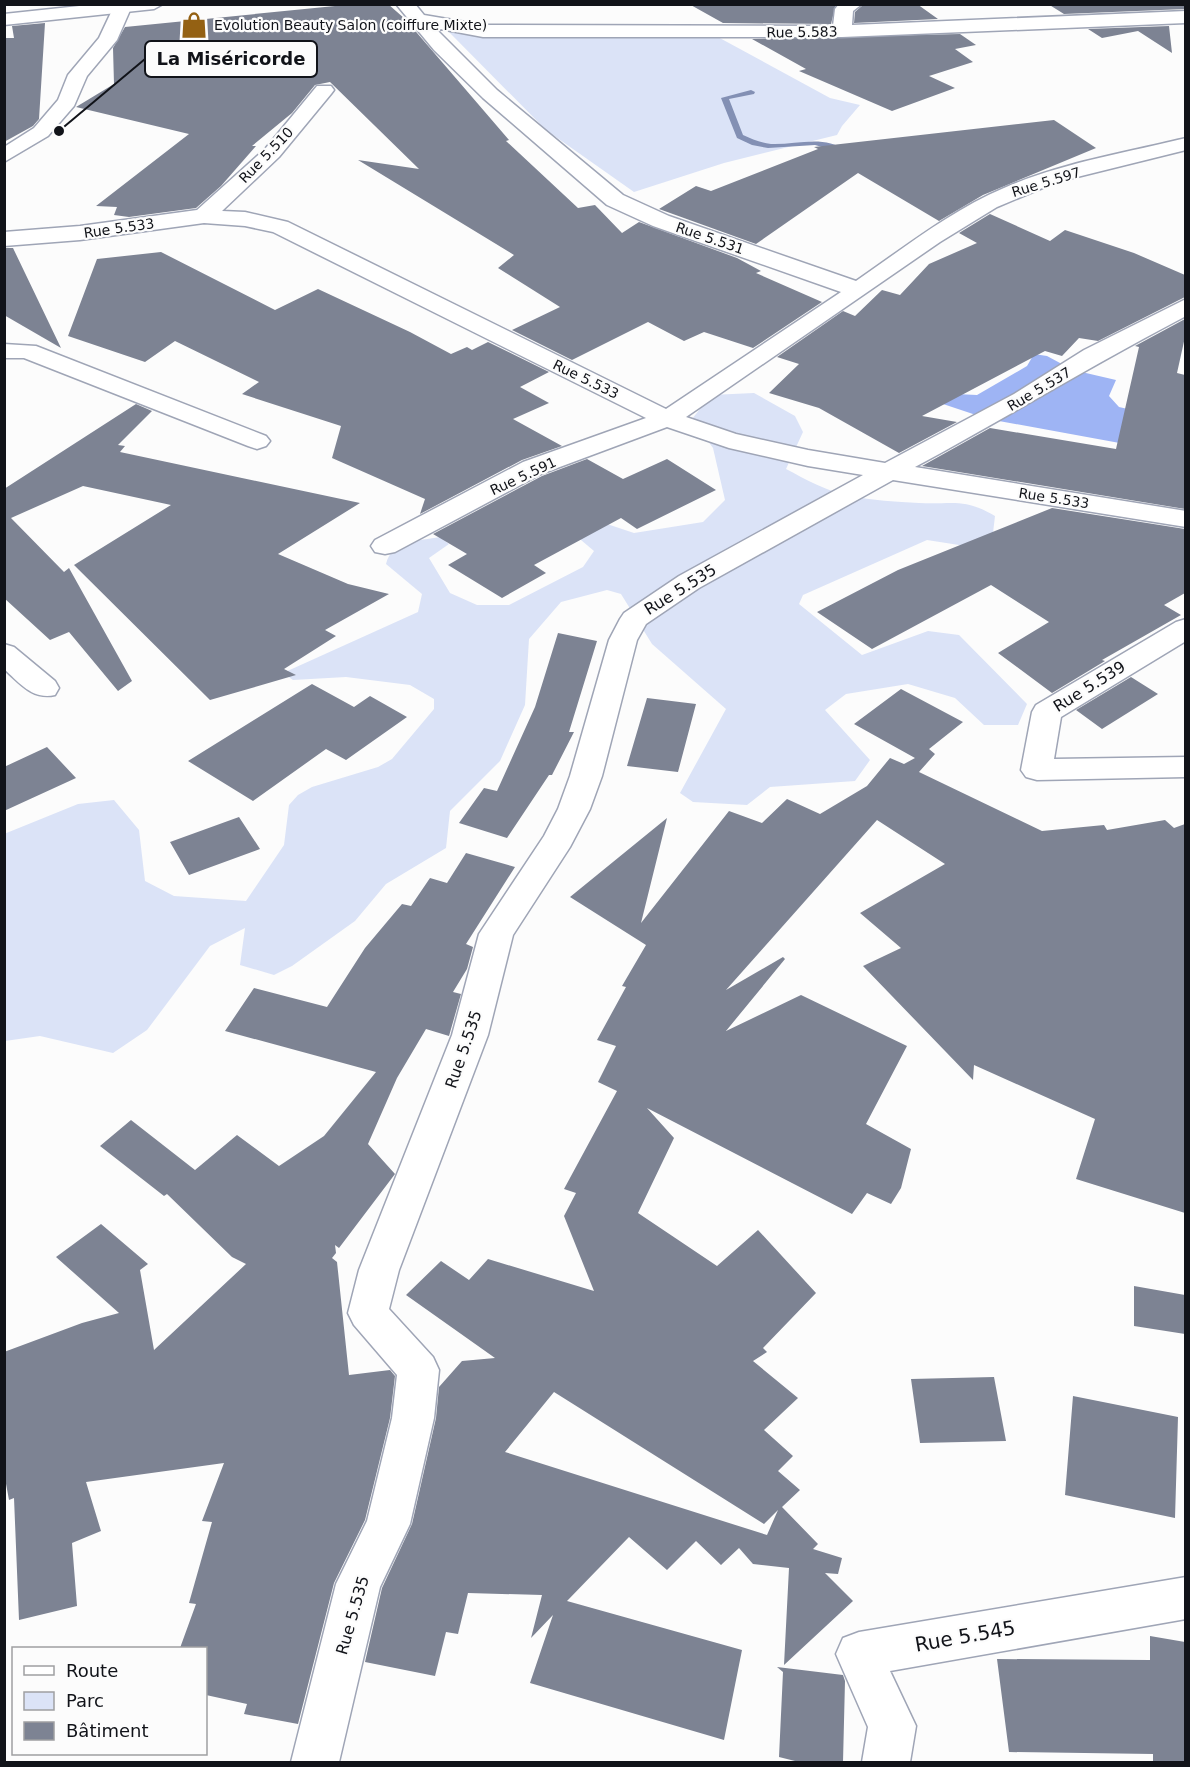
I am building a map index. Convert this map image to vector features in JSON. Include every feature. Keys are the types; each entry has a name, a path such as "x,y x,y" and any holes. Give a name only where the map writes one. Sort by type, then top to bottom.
{"street":[{"path":"4,20 154,4"},
{"path":"843,31 844,9 853,4"},
{"path":"4,156 40,132 68,102 78,75 108,40 122,8"},
{"name":"Rue 5.583","path":"412,12 483,31 843,31 1185,17"},
{"name":"Rue 5.531","path":"412,12 441,46 490,94 615,200 661,221 859,290"},
{"name":"Rue 5.510","path":"204,216 272,153 324,90"},
{"name":"Rue 5.597","path":"859,290 964,217 1010,192 1185,144"},
{"name":"Rue 5.533","path":"4,239 80,233 204,216 245,219 280,227 667,419 729,440 808,458 1185,519"},
{"path":"667,419 859,290"},
{"name":"Rue 5.537","path":"892,472 1023,399 1093,355 1185,306"},
{"path":"4,351 27,351 257,441"},
{"name":"Rue 5.591","path":"385,546 532,468 667,419"},
{"name":"Rue 5.535","path":"315,1762 358,1584 388,1524 413,1418 418,1371 368,1313 379,1270 470,1035 496,934 559,839 574,809 586,776 623,640 634,619 656,602 782,529 892,472"},
{"name":"Rue 5.539","path":"1185,628 1047,712 1037,770 1185,767"},
{"path":"4,652 44,688"},
{"name":"Rue 5.545","path":"886,1762 892,1726 859,1654 1185,1598"}],"green space":[{"path":"447,30 523,37 716,36 830,98 860,105 837,135 724,163 634,192 546,130"},
{"path":"754,393 795,416 803,432 786,469 801,477 850,496 902,502 966,504 995,516 991,550 927,540 803,595 799,604 862,655 928,631 959,635 1027,704 1018,725 984,725 955,698 908,684 846,694 825,710 870,760 855,781 770,787 747,805 693,802 680,793 726,709 652,644 621,594 607,590 561,602 529,639 525,705 500,761 450,811 446,848 386,884 355,921 292,966 274,975 240,965 245,928 210,946 147,1030 113,1053 40,1036 5,1041 4,834 78,804 114,800 139,830 145,881 174,896 246,901 284,845 289,805 298,795 312,787 378,767 392,759 434,709 434,699 410,685 346,677 293,680 283,673 418,612 422,594 386,564 394,550 407,543 440,537 449,544 429,558 450,593 477,605 509,605 583,567 594,551 549,513 607,524 634,533 703,522 725,500 713,448 692,419 711,395"}],"shaded area":[{"path":"1034,354 1047,356 1073,370 1116,380 1109,396 1119,407 1185,422 1185,455 988,419 937,402 956,394 977,395 1027,366"}],"building":[{"path":"388,4 405,19 509,140 506,141 578,208 595,205 622,233 639,222 737,258 761,271 756,273 822,302 753,348 704,332 684,341 648,322 572,360 512,330 560,307 498,268 514,255 358,160 419,169 330,82 315,85 292,113 252,146 256,146 221,186 196,208 129,217 114,215 117,207 96,206 189,134 76,107 114,84 113,48 125,27 345,5"},
{"path":"689,4 836,4 831,24 723,23"},
{"path":"864,4 917,4 938,19 854,23 855,12"},
{"path":"1048,4 1185,4 1185,9 1064,14"},
{"path":"45,23 39,119 33,126 4,142 4,38 14,38 12,26"},
{"path":"1169,26 1172,53 1138,31 1102,38 1088,29"},
{"path":"960,34 976,45 955,49 973,62 929,76 955,88 892,111 799,71 806,69 752,39"},
{"path":"1054,120 1096,148 983,195 939,221 858,173 756,244 659,209 696,186 711,191 818,149 814,147"},
{"path":"990,214 1050,241 1065,230 1134,253 1185,275 1185,297 1098,341 1079,338 1062,356 1045,351 922,416 957,422 899,453 819,408 769,393 799,364 777,357 843,311 855,316 882,290 900,295 929,264 977,243 959,233"},
{"path":"4,248 13,248 61,348 4,315"},
{"path":"161,252 275,310 318,289 451,354 467,347 472,350 488,342 549,372 520,387 549,403 513,419 562,446 522,460 420,514 425,499 332,458 341,426 242,394 259,382 175,341 145,362 68,336 97,259"},
{"path":"1185,319 1185,337 1177,373 1185,375 1185,509 922,466 990,428 1116,449 1139,347 1135,346"},
{"path":"136,404 152,411 118,445 125,446 120,452 360,503 278,554 348,584 389,594 325,630 336,636 284,669 296,675 210,700 74,565 171,505 83,486 11,518 64,572 69,568 132,681 118,691 69,632 50,640 4,598 4,489"},
{"path":"587,459 623,479 667,459 716,490 637,529 621,518 534,565 546,573 502,598 448,565 467,554 433,534 542,476"},
{"path":"1052,508 1185,529 1185,593 1164,605 1181,615 1102,660 1105,661 1052,693 998,653 1049,622 991,585 872,649 817,612 898,570"},
{"path":"558,633 597,641 569,732 574,732 552,775 549,775 507,838 459,823 484,788 497,791 535,707"},
{"path":"1131,677 1158,694 1102,729 1076,710"},
{"path":"312,684 354,707 370,696 407,717 346,760 326,749 253,801 188,761"},
{"path":"901,689 963,722 929,749 935,754 919,772 1042,831 1104,825 1107,830 1165,820 1174,828 1185,824 1185,1213 1076,1179 1095,1119 974,1065 973,1080 863,966 901,948 860,913 945,864 877,820 726,990 783,957 785,959 726,1031 801,995 907,1046 866,1124 911,1149 901,1188 891,1204 867,1193 852,1214 647,1108 674,1138 638,1213 717,1266 758,1230 816,1293 763,1348 767,1352 753,1361 798,1398 764,1430 793,1456 778,1471 800,1490 782,1507 818,1544 813,1549 842,1558 838,1574 825,1573 853,1601 784,1665 789,1568 753,1564 739,1548 721,1565 696,1541 667,1570 629,1537 567,1601 742,1650 724,1740 530,1683 553,1615 531,1638 542,1595 468,1593 458,1634 446,1632 435,1676 365,1662 382,1588 412,1524 436,1418 439,1387 462,1361 495,1358 406,1295 441,1261 469,1280 488,1259 594,1291 564,1216 576,1193 564,1189 617,1091 598,1082 616,1046 597,1040 626,987 622,986 646,945 570,897 667,818 641,923 729,811 762,823 787,799 820,814 867,786 890,758 904,764 915,758 854,724","holes":["554,1392 764,1524 778,1510 767,1535 505,1452"]},
{"path":"647,698 696,704 678,772 627,766"},
{"path":"47,747 76,778 4,811 4,767"},
{"path":"239,817 260,849 189,875 170,842"},
{"path":"466,853 515,867 466,944 473,947 467,969 453,992 461,994 449,1036 426,1029 397,1078 368,1144 395,1174 339,1248 335,1245 336,1253 332,1258 337,1262 349,1375 390,1370 395,1376 390,1418 365,1520 334,1583 298,1724 244,1714 247,1704 207,1695 207,1647 180,1647 196,1604 189,1603 212,1522 202,1521 224,1463 86,1482 101,1531 72,1543 77,1606 19,1620 14,1498 9,1500 4,1473 4,1352 82,1323 119,1313 56,1257 101,1224 148,1264 140,1270 154,1350 246,1264 232,1257 167,1194 164,1196 100,1146 131,1120 195,1170 237,1135 279,1166 324,1136 376,1072 225,1031 254,988 327,1007 365,948 402,904 411,906 430,878 447,883"},
{"path":"1134,1286 1185,1295 1185,1334 1134,1326"},
{"path":"994,1377 1006,1441 920,1443 911,1379"},
{"path":"1073,1396 1178,1417 1175,1518 1065,1495"},
{"path":"1150,1636 1185,1642 1185,1762 1153,1762 1153,1754 1009,1752 997,1659 1150,1660"},
{"path":"777,1667 843,1675 845,1681 843,1762 799,1762 779,1757 783,1672"}],"waterway":[{"path":"751,92 725,98 740,136 768,146 815,143 843,151"}],"place":[{"name":"Evolution Beauty Salon (coiffure Mixte)","path":"194,25"},
{"name":"La Miséricorde","path":"59,131"}]}
